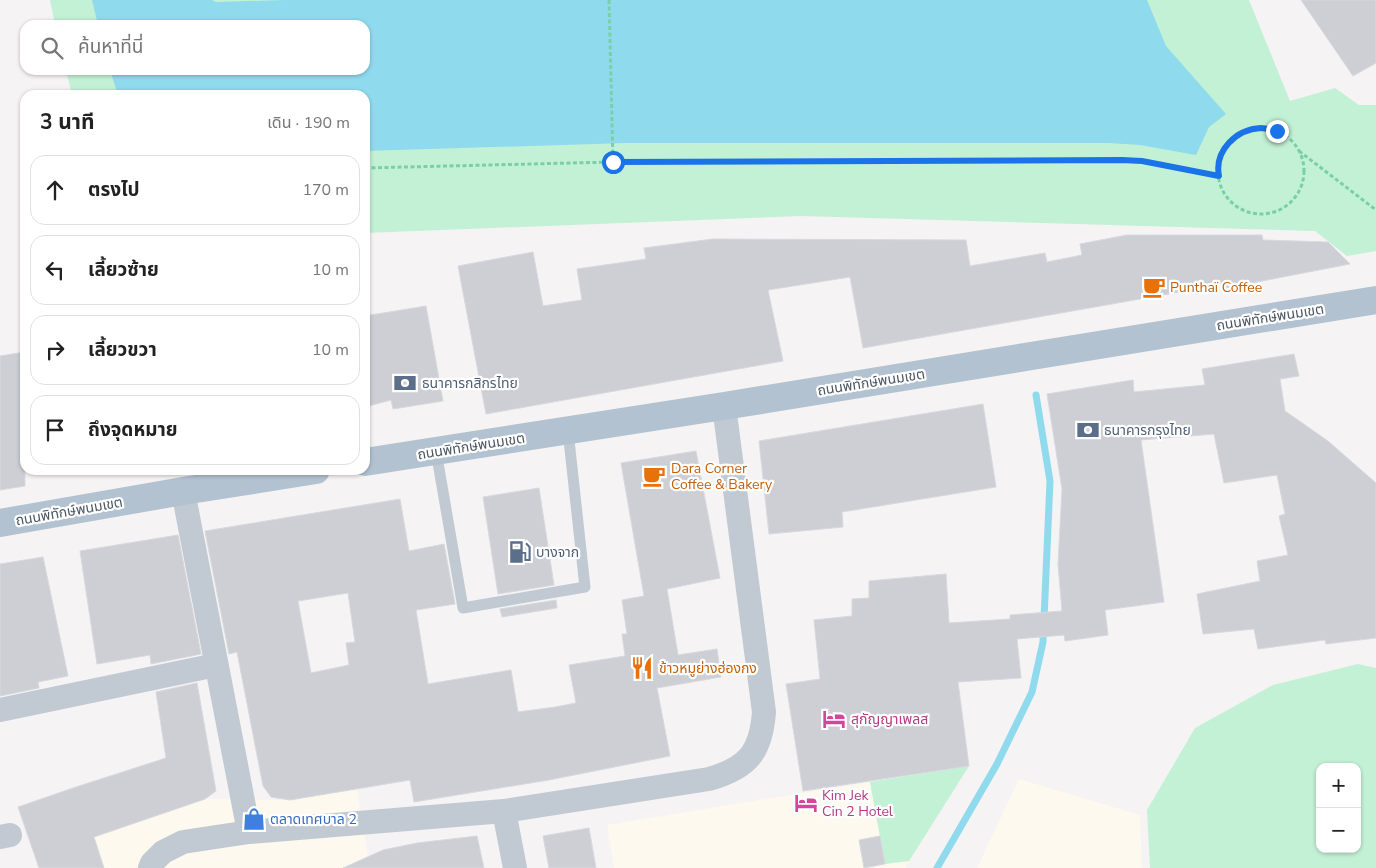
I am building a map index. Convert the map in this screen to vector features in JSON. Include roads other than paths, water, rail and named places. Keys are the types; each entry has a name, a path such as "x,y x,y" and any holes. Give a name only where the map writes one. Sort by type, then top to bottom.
{"main road":[{"name":"ถนนพิทักษ์พนมเขต","path":"370,461 1376,300"},
{"name":"ถนนพิทักษ์พนมเขต","path":"0,523 284,475"}],"street":[{"path":"150,868 152,862 163,852 183,842 249,832 504,811 709,779 727,774 744,764 756,749 763,731 764,712 724,406"},
{"path":"183,491 249,832"},
{"path":"0,710 216,665"},
{"path":"504,811 515,868"}],"lane":[{"path":"436,451 463,608 585,587 568,430"}],"water":[{"path":"92,0 212,0 216,2 285,0 1147,0 1166,46 1226,114 1209,127 1196,155 1140,145 1108,143 627,143 370,151 370,90 116,90 112,75 370,75 370,20 97,20"}],"waterway":[{"path":"937,868 997,764 1032,692 1043,642 1050,481 1036,395"}],"place":[{"name":"Punthaï Coffee","path":"1154,287"},
{"name":"ธนาคารกสิกรไทย","path":"405,383"},
{"name":"ธนาคารกรุงไทย","path":"1088,430"},
{"name":"Dara Corner Coffee & Bakery","path":"654,476"},
{"name":"บางจาก","path":"520,552"},
{"name":"ข้าวหมูย่างฮ่องกง","path":"642,668"},
{"name":"สุกัญญาเพลส","path":"834,719"},
{"name":"Kim Jek Cin 2 Hotel","path":"806,803"},
{"name":"ตลาดเทศบาล 2","path":"254,819"}]}
